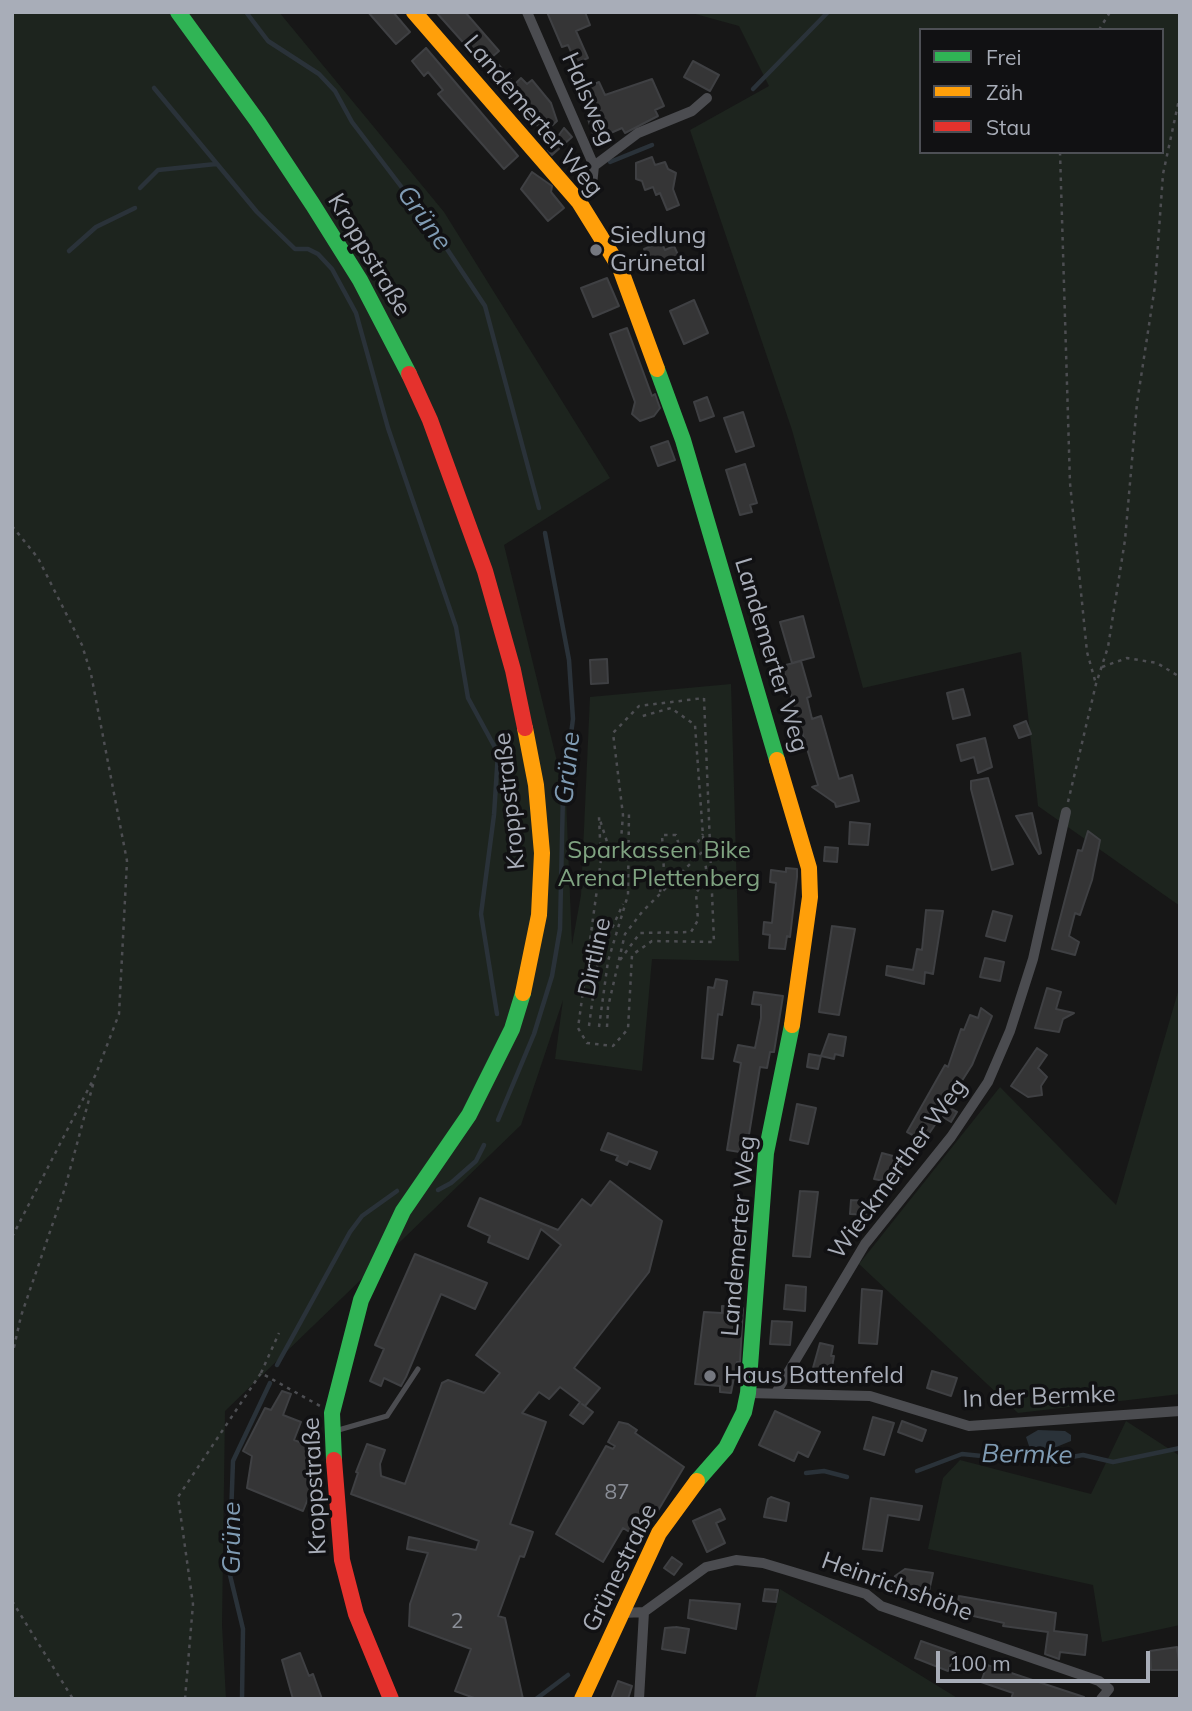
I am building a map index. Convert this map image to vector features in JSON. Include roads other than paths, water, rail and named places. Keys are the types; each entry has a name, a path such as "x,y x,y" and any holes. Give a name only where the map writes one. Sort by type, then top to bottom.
{"street":[{"name":"Kroppstraße","path":"178,12 258,122 313,205 360,280 413,383 430,420 485,571 513,670 536,785 542,853 539,915 529,974 512,1029 469,1115 403,1212 382,1253 361,1300 331,1413 335,1505 342,1560 356,1614 391,1699"},
{"name":"Landemerter Weg","path":"414,12 579,202 620,268 683,440 809,868 810,897 793,1018 766,1153 748,1393"},
{"name":"Halsweg","path":"527,12 594,166 592,185 579,202"},
{"path":"594,166 629,138 692,111 707,98"},
{"name":"Wieckmerther Weg","path":"777,1391 865,1244 951,1137 988,1083 1010,1031 1033,959 1066,811"},
{"path":"748,1393 777,1391"},
{"name":"In der Bermke","path":"777,1391 870,1396 969,1426 1180,1410"},
{"name":"Grünestraße","path":"582,1699 672,1513 709,1470 738,1427 748,1393"},
{"name":"Heinrichshöhe","path":"644,1612 706,1567 736,1560 763,1563 866,1594 881,1606 1099,1681 1109,1689 1101,1699"},
{"path":"623,1613 644,1612 639,1699"}],"lane":[{"path":"332,1432 387,1416 418,1369"}],"waterway":[{"name":"Grüne","path":"246,12 268,41 319,74 335,91 352,122 435,231 485,306 539,508"},
{"path":"753,89 828,12"},
{"path":"154,88 257,212 295,249 308,249 318,254 332,269 356,313 388,428 456,627 468,698 498,753 494,815 481,914 497,1014"},
{"path":"610,162 652,145"},
{"path":"140,188 158,170 216,164"},
{"path":"69,251 96,227 135,208"},
{"name":"Grüne","path":"498,1120 534,1034 552,976 560,929 563,793 573,719 569,660 545,533"},
{"name":"Grüne","path":"438,1190 451,1183 476,1161 484,1145"},
{"name":"Grüne","path":"277,1365 350,1232 362,1216 397,1191"},
{"name":"Grüne","path":"242,1699 243,1629 229,1571 233,1461 270,1383"},
{"name":"Bermke","path":"917,1471 962,1454 1012,1459 1044,1452 1051,1458 1083,1455 1113,1462 1180,1448"},
{"name":"Bermke","path":"806,1473 824,1471 847,1477"},
{"name":"Bermke","path":"536,1699 568,1675"}],"place":[{"name":"Siedlung Grünetal","path":"596,250"},
{"name":"Haus Battenfeld","path":"710,1376"}],"park label":[{"name":"Sparkassen Bike Arena Plettenberg","path":"659,865"}]}
